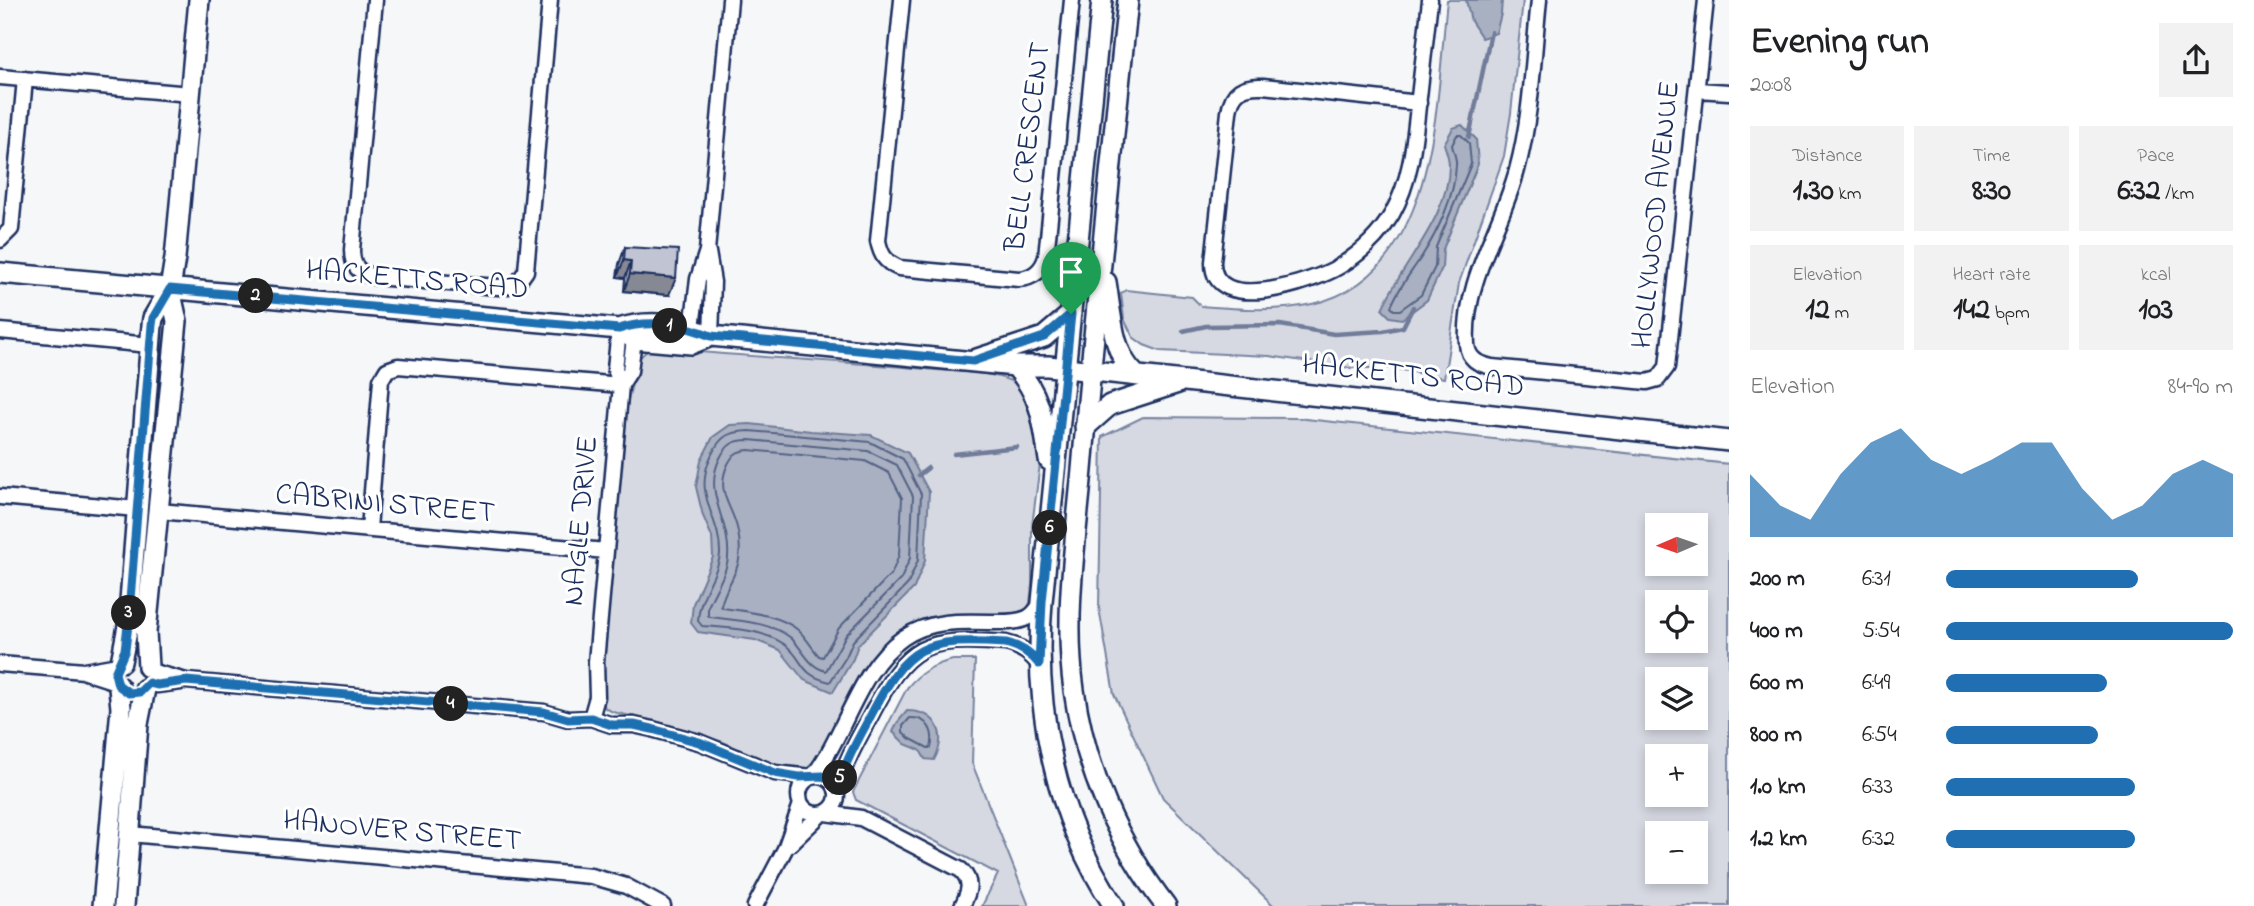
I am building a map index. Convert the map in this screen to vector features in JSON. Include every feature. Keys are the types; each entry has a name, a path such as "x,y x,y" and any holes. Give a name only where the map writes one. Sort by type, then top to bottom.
{"street":[{"path":"124,906 138,724 148,677 146,632 177,321 170,289 199,0"},
{"path":"374,0 352,250 353,264 360,272 374,277 498,287 516,285 526,271 550,0"},
{"path":"691,336 698,279 707,251 730,0"},
{"name":"BELL CRESCENT","path":"902,0 878,241 881,254 889,264 898,268 1019,279 1034,275 1042,267 1047,250 1072,0"},
{"path":"1102,0 1042,602 1039,664 1047,740 1066,810 1090,865 1114,906"},
{"path":"1128,0 1085,427 1070,638 1074,690 1085,743 1101,794 1127,847 1166,906"},
{"path":"1419,103 1263,86 1240,89 1232,98 1228,112 1213,262 1214,274 1223,285 1236,289 1282,288 1306,283 1330,272 1365,247 1384,227 1403,191 1412,163 1419,103 1430,0"},
{"name":"HOLLYWOOD AVENUE","path":"1539,0 1522,151 1512,189 1481,264 1472,300 1467,345 1471,356 1478,363 1492,367 1639,382 1653,381 1661,377 1667,367 1706,0"},
{"path":"0,76 190,94"},
{"path":"0,240 11,229 25,79"},
{"path":"1696,90 1729,92"},
{"path":"707,251 713,282 711,336"},
{"path":"1102,260 1120,351 1127,367 1136,375"},
{"name":"HACKETTS ROAD","path":"0,273 711,336 1015,366 1039,365 1729,441"},
{"path":"103,906 120,718 119,674 128,625 150,345 153,318 170,289"},
{"path":"973,361 1044,337 1071,314"},
{"name":"NAGLE DRIVE","path":"591,712 598,681 596,662 621,385 630,371 630,330"},
{"path":"0,331 150,345"},
{"path":"369,530 381,380 387,370 398,366 621,385"},
{"path":"1015,366 1036,396 1054,492"},
{"path":"1085,427 1110,405 1186,380"},
{"path":"0,497 137,509"},
{"name":"CABRINI STREET","path":"159,511 606,551"},
{"path":"755,906 785,849 800,801 800,787 829,754 873,670 894,645 916,631 943,622 1015,622 1032,615 1042,602"},
{"path":"785,849 835,805 843,768 887,684 899,667 915,653 932,645 951,642 1006,643 1024,651 1039,664"},
{"path":"0,664 119,674 135,658 148,677 544,712 568,719 591,712 612,725 634,725 699,742 775,773 828,778 837,794 860,818 961,870 968,880 969,890 961,906"},
{"path":"119,674 129,693 135,693 148,677"},
{"path":"775,773 794,789 807,811 860,818"},
{"name":"HANOVER STREET","path":"130,834 591,876 626,886 663,906"}],"shaded area":[{"path":"1447,0 1523,0 1504,156 1459,283 1444,378 1392,368 1351,368 1269,356 1160,351 1133,337 1124,319 1121,293 1126,290 1192,297 1201,306 1256,309 1298,307 1354,287 1385,259 1408,222 1423,179 1433,133"},
{"path":"648,350 978,373 1003,378 1025,389 1041,456 1032,526 1032,585 1030,603 1025,613 901,635 821,760 809,771 789,771 723,742 605,708 601,694 626,407 639,358"},
{"path":"1143,417 1296,418 1729,464 1729,906 1274,906 1163,798 1114,694 1099,608 1102,437"},
{"path":"953,660 975,660 972,763 1029,906 982,906 998,874 856,800 853,792 907,688 928,670"}],"water":[{"path":"1466,0 1502,0 1496,33 1482,38 1471,21"},
{"path":"1462,125 1476,139 1478,164 1443,249 1442,268 1427,300 1402,319 1390,317 1382,309 1433,222 1447,185 1449,165 1444,144 1453,128"},
{"path":"750,424 871,435 908,453 929,492 925,561 914,588 858,645 853,659 833,692 804,680 780,650 755,640 698,632 691,623 693,604 713,557 712,537 703,516 696,487 701,460 713,437 730,425"},
{"path":"907,711 926,715 937,726 940,741 934,760 925,759 920,750 905,744 893,732"}],"building":[{"path":"625,247 678,250 676,278 630,274 631,261 624,260"}],"waterway":[{"path":"1469,137 1491,32"},
{"path":"1183,331 1206,326 1280,325 1334,334 1383,331 1403,327 1413,307"},
{"path":"954,454 1017,447"},
{"path":"919,475 928,468"}],"route":[{"path":"170,289 619,329 636,323 692,328 711,336 973,361 1044,337 1071,314 1039,633 1039,664 1033,657 1006,643 951,642 932,645 915,653 899,667 887,684 843,768 837,790 832,781 823,776 799,777 775,773 731,754 666,732 634,725 612,725 591,718 568,719 544,712 186,681 157,685 149,683 140,692 129,693 123,691 116,682 115,673 125,650 128,625 152,325 153,318 170,289"}]}
